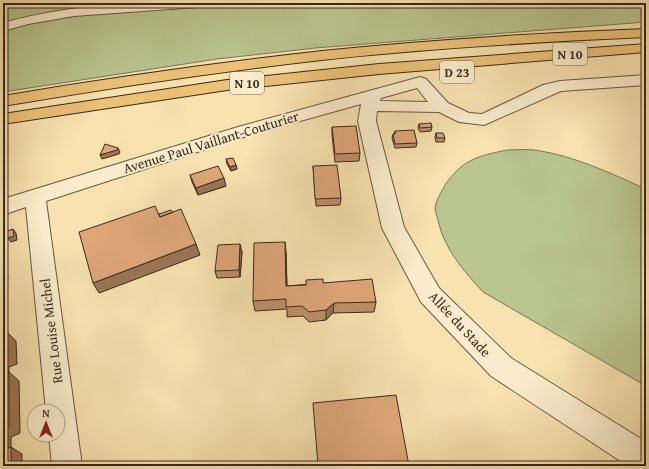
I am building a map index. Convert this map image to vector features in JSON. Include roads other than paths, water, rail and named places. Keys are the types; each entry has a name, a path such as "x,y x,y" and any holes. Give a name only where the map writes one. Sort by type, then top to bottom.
{"main road":[{"path":"589,35 601,27 646,24"},
{"name":"N 10","path":"3,101 63,90 273,61 373,50 589,35 646,33"},
{"name":"N 10","path":"3,119 227,85 379,69 646,48"},
{"name":"D 23","path":"420,82 493,60"}],"street":[{"path":"3,27 34,19 58,15 119,8 198,3"},
{"path":"372,100 442,107 465,118 484,120 549,89 560,86 646,80"},
{"path":"420,82 442,107"},
{"name":"Avenue Paul Vaillant-Couturier","path":"3,206 244,131 372,100 420,82"},
{"name":"Allée du Stade","path":"372,100 367,121 393,228 430,295 501,367 646,460"},
{"name":"Rue Louise Michel","path":"35,196 67,466"}]}
